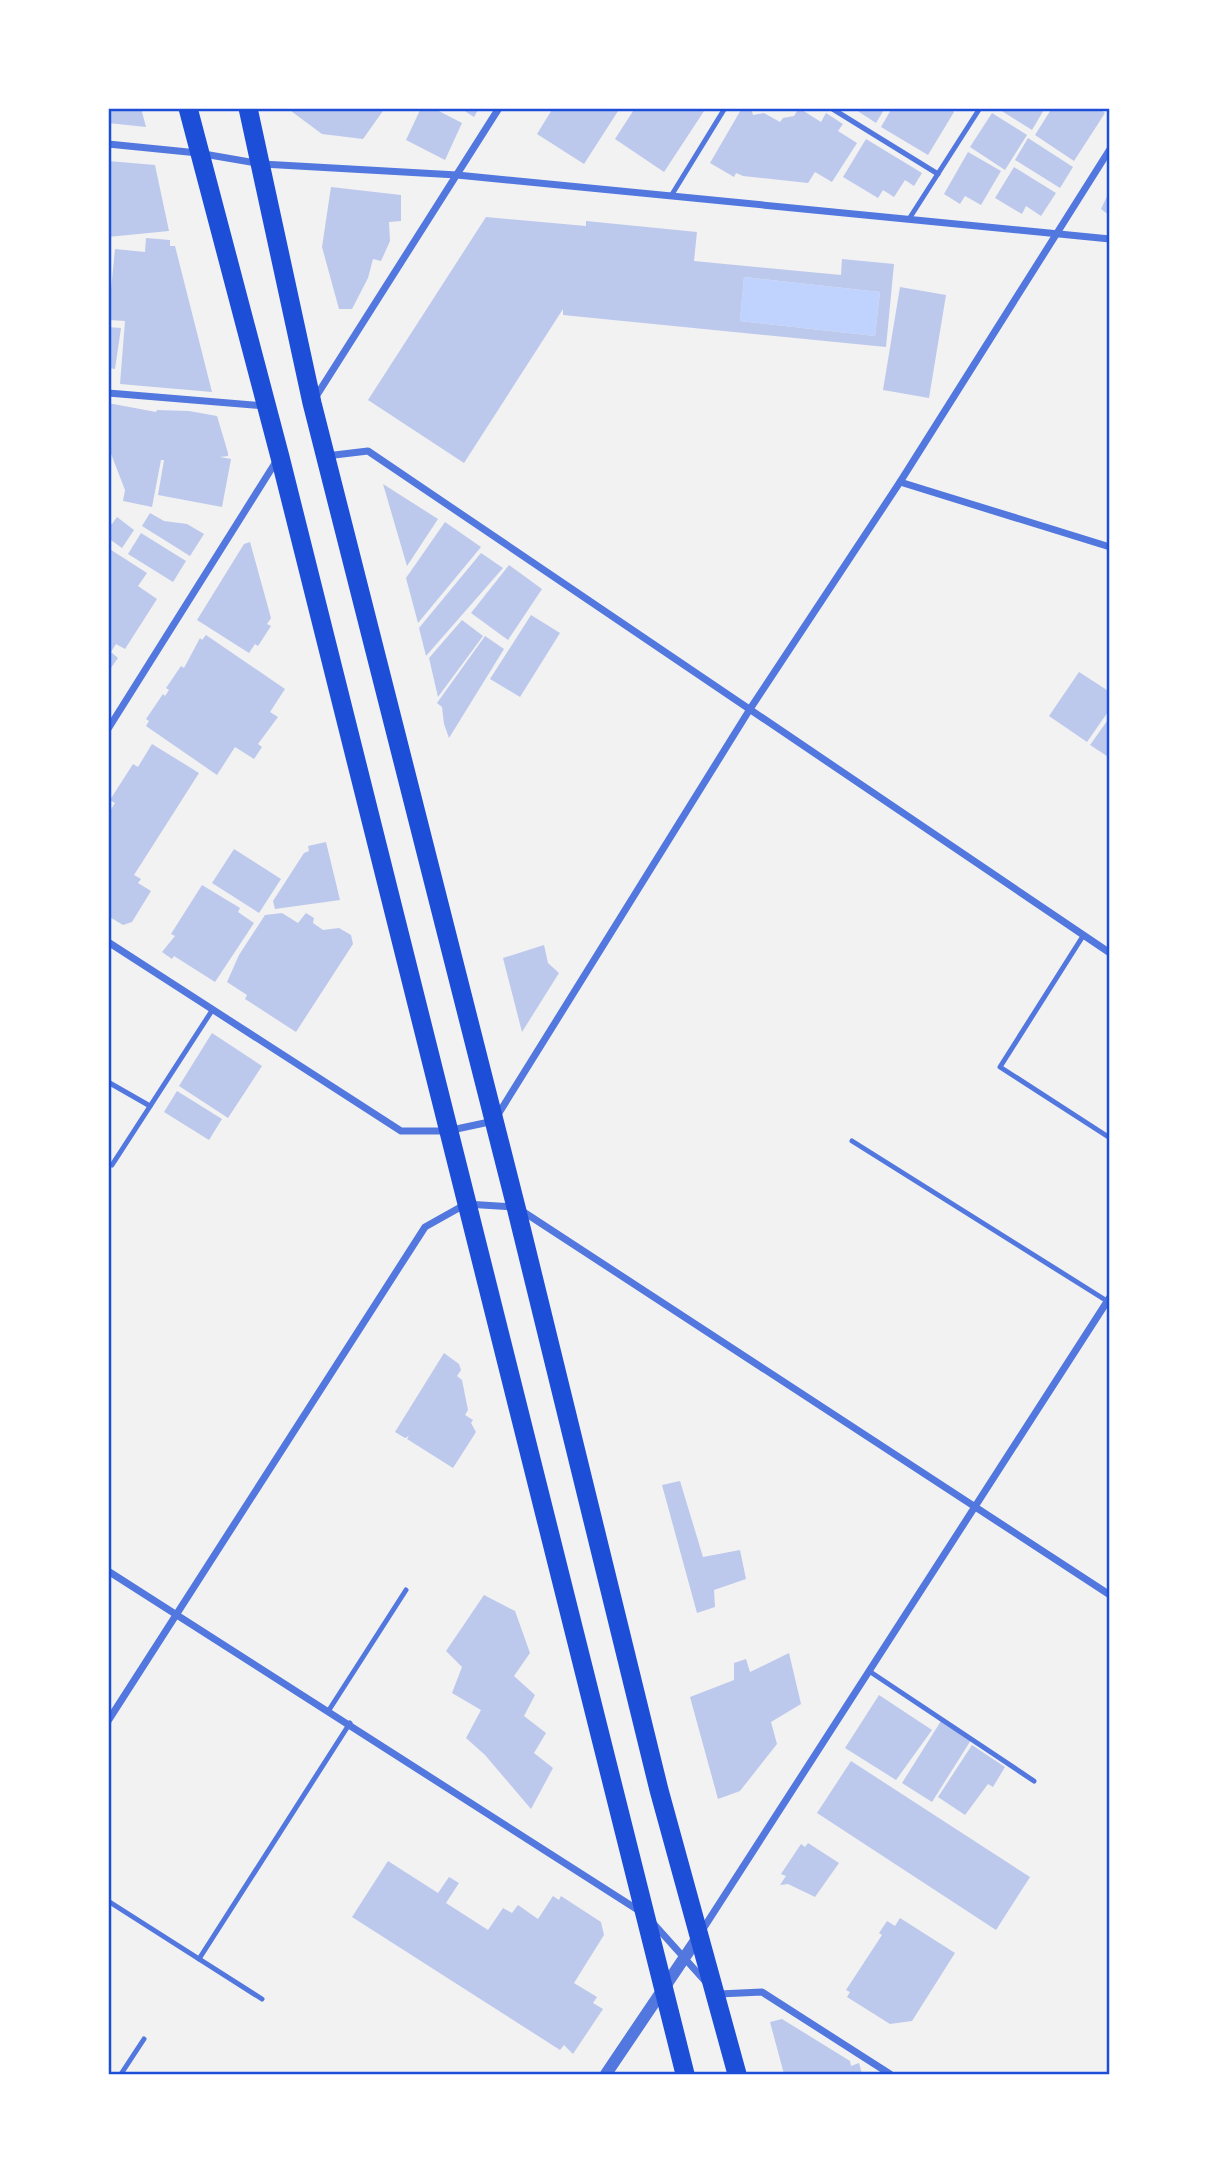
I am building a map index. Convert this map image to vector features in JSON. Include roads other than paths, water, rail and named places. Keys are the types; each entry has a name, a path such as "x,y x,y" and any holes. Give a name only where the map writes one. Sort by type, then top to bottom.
{"highway":[{"path":"188,108 280,457 685,2074"},
{"path":"248,108 312,403 516,1207 659,1790 737,2074"}],"street":[{"path":"312,403 499,108"},
{"path":"108,144 198,153 262,164 457,175 1110,239"},
{"path":"108,942 401,1131 447,1131 494,1121 750,709 900,482 1110,149"},
{"path":"108,393 265,406"},
{"path":"326,456 368,451 1110,953"},
{"path":"108,729 280,457"},
{"path":"900,482 1110,547"},
{"path":"108,1721 425,1227 466,1204 516,1207 1110,1595"},
{"path":"606,2074 699,1936 1108,1299"},
{"path":"108,1571 350,1723 645,1914 717,1994 762,1992 890,2074"}],"lane":[{"path":"671,196 725,108"},
{"path":"831,108 938,174"},
{"path":"909,219 980,108"},
{"path":"1083,936 1000,1068 1110,1138"},
{"path":"112,1165 213,1009"},
{"path":"108,1082 150,1106"},
{"path":"852,1141 1108,1299"},
{"path":"329,1710 407,1590"},
{"path":"869,1671 1034,1781"},
{"path":"200,1959 350,1723"},
{"path":"108,1900 262,1999"},
{"path":"121,2074 144,2039"}],"water":[{"path":"744,277 880,292 875,336 740,321"}]}
